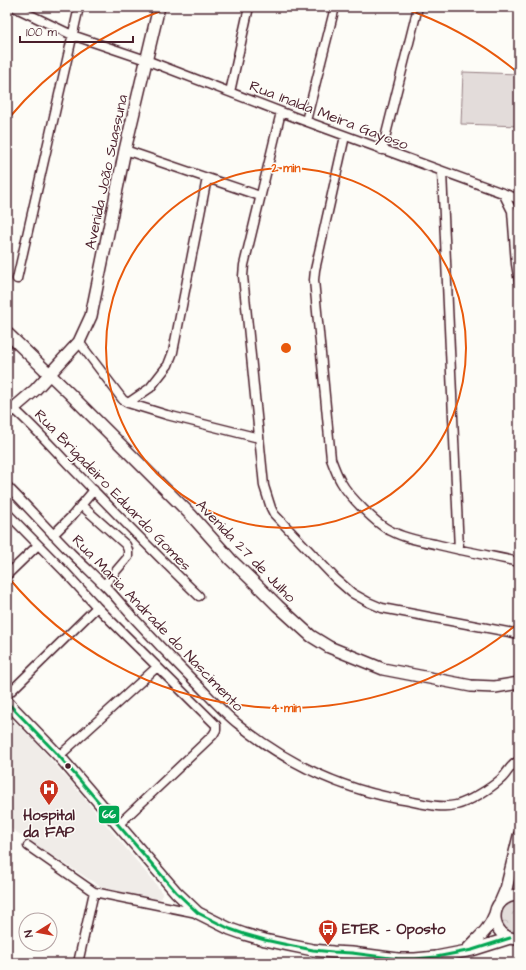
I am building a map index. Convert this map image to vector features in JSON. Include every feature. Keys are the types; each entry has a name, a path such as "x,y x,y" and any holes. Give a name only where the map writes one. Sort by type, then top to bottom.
{"street":[{"name":"Rua Inalda Meira Gayoso","path":"14,7 72,35 146,60 382,150 519,199"},
{"path":"16,280 79,7"},
{"name":"Avenida João Suassuna","path":"80,342 91,316 125,150 159,7"},
{"path":"230,92 249,7"},
{"path":"306,121 335,7"},
{"path":"382,150 418,7"},
{"path":"281,112 244,265 243,276 264,486 271,508 274,514 336,579 352,593 368,602 382,608 519,634"},
{"path":"345,136 314,280 331,459 341,483 365,511 390,531 406,538 519,562"},
{"path":"125,150 260,196"},
{"path":"442,172 459,550"},
{"path":"128,403 150,388 168,365 173,352 206,178"},
{"path":"503,193 512,211 519,282"},
{"path":"512,211 519,204"},
{"name":"Avenida 27 de Julho","path":"7,333 191,516 231,560 310,636 329,647 382,669 470,686 494,687 519,683"},
{"path":"9,409 35,390 80,342 123,400 128,403 167,415 259,438"},
{"name":"Rua Brigadeiro Eduardo Gomes","path":"9,409 94,490 176,575 199,596"},
{"name":"Rua Maria Andrade do Nascimento","path":"7,486 86,569 104,585 228,716 276,752 298,765 322,776 386,797 434,805 451,806 458,805 478,795 501,779 514,762 519,761"},
{"path":"53,535 72,516 94,490"},
{"path":"81,504 126,545 128,550 128,557 104,585"},
{"name":"Rua Maria Andrade do Nascimento","path":"7,513 97,607 216,725 216,730 213,735 118,825"},
{"path":"7,575 38,545"},
{"path":"7,695 97,607"},
{"path":"59,756 157,667"},
{"path":"7,702 59,756 151,864 176,892 198,913"},
{"path":"466,951 489,927 506,889 519,836"},
{"path":"28,846 94,892 198,913 230,929 244,934 313,950 398,959 424,958 480,948 514,938"},
{"path":"78,963 94,892"},
{"path":"514,938 504,935 496,926 495,920 497,908 508,897 519,895"}],"shaded area":[{"name":"Hospital da FAP","path":"7,714 37,744 74,786 154,882 162,893 162,898 158,899 104,889 7,826"}],"green space":[{"path":"463,72 519,74 519,126 461,124"},
{"path":"519,899 519,933 511,933 502,927 499,911 505,902"}],"transit line":[{"name":"66","path":"7,702 59,756 176,892 198,913 230,929 265,940 313,950 398,959 436,957 472,950 510,938"}],"place":[{"name":"Hospital da FAP","path":"49,806"},
{"name":"ETER - Oposto","path":"328,946"}]}
